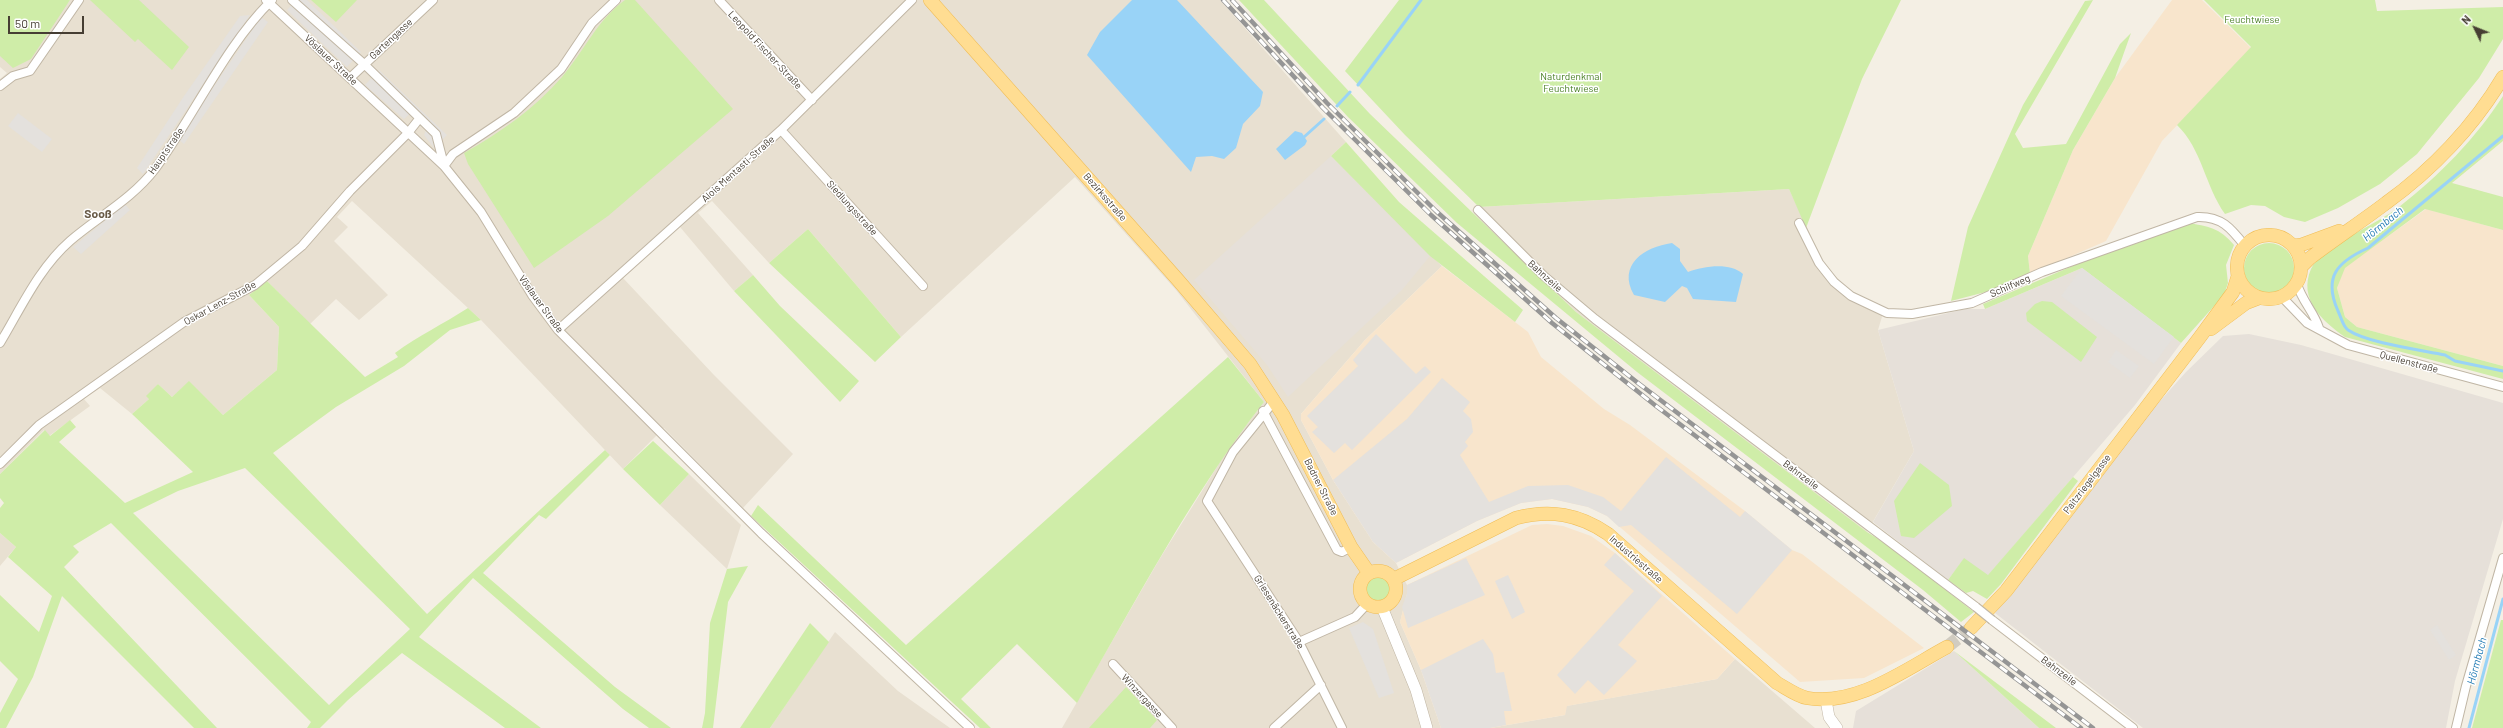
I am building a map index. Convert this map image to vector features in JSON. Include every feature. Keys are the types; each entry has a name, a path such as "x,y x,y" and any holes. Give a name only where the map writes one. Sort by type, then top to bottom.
{"main road":[{"name":"Bezirksstraße","path":"930,0 1204,310 1250,364 1274,400"},
{"path":"2302,266 2299,255 2293,246 2285,239 2274,235 2258,237 2245,246 2238,260 2238,276 2246,290 2259,298 2274,299 2282,297 2297,284 2302,266 2310,258 2386,203 2448,148 2490,98 2503,77"},
{"path":"2293,246 2301,245 2354,225"},
{"name":"Paitzriegelgasse","path":"1971,628 2006,591 2200,337 2232,292 2238,276"},
{"name":"Paitzriegelgasse","path":"2200,337 2246,303 2259,298"},
{"name":"Badner Straße","path":"1274,400 1351,547 1369,573"},
{"name":"Industriestraße","path":"1394,579 1516,518 1535,513 1555,513 1584,519 1608,534 1777,683 1805,698 1826,700"},
{"path":"1380,571 1385,572 1394,579 1397,591 1392,602 1382,607 1367,604 1363,600 1360,588 1364,577 1369,573 1380,571"},
{"path":"1826,700 1858,693 1947,647"}],"street":[{"path":"0,86 13,76 30,71 79,0"},
{"name":"Vöslauer Straße","path":"292,0 364,64 436,134 444,166"},
{"name":"Gartengasse","path":"350,78 433,0"},
{"path":"444,166 453,154 514,114 561,69 592,23 616,0"},
{"name":"Leopold Fischer-Straße","path":"719,0 812,100"},
{"name":"Vöslauer Straße","path":"269,1 408,134 444,166 481,212 532,295 558,330 655,429 761,533 970,728"},
{"name":"Hauptstraße","path":"0,343 43,270 69,242 129,197 154,170 241,39 269,1"},
{"name":"Alois Mentasti-Straße","path":"558,330 781,130 812,100 906,2"},
{"name":"Oskar Lenz-Straße","path":"0,464 39,425 184,322 255,285 302,246 350,191 408,134 420,119"},
{"name":"Siedlungsstraße","path":"781,130 923,286"},
{"name":"Bahnzeile","path":"1478,210 1544,276 1595,319 2134,728"},
{"name":"Schilfweg","path":"1799,223 1819,263 1834,282 1851,296 1887,313 1912,314 1972,303 2042,272 2197,217 2214,218 2229,225 2245,246"},
{"name":"Quellenstraße","path":"2297,284 2303,302 2316,317 2319,328"},
{"name":"Quellenstraße","path":"2282,297 2308,323 2319,328 2331,338 2348,345 2503,387"},
{"path":"1274,400 1264,411 1337,550 1342,552 1351,547"},
{"name":"Griesenäckerstraße","path":"1264,411 1233,452 1208,502 1299,642 1342,728"},
{"path":"2456,728 2466,686 2503,558"},
{"path":"1299,642 1355,617 1367,604"},
{"path":"1382,607 1416,690 1427,728"},
{"name":"Winzergasse","path":"1113,664 1172,728"},
{"path":"1274,728 1321,686"},
{"path":"1826,700 1829,717 1837,728"}],"shaded area":[{"path":"0,0 66,5 70,0 1220,0 1346,142 1331,156 1442,266 1365,340 1301,414 1301,420 1333,480 1373,542 1396,563 1407,585 1407,594 1400,622 1421,670 1441,728 1062,728 1159,560 1230,446 1264,402 1176,290 1075,177 901,337 808,229 769,263 712,201 698,213 753,275 734,291 680,227 623,278 714,375 793,454 743,508 664,428 623,469 481,320 352,201 337,217 348,227 334,241 388,295 359,320 336,299 310,324 267,281 249,295 279,327 277,370 223,415 189,382 172,397 158,384 149,399 132,414 100,388 84,399 90,406 49,436 44,430 0,474 0,79 7,73 0,67"},
{"path":"296,0 307,0 361,52 347,67 287,10"},
{"path":"2172,0 2202,0 2251,48 2162,141 2106,241 2030,274 2028,256 2073,150 2115,78"},
{"path":"250,15 143,174 137,168 184,96 240,16"},
{"path":"261,17 268,22 184,144 178,139"},
{"path":"379,70 447,135 434,148 424,135 428,126 412,112 404,119 365,85"},
{"path":"18,113 52,139 42,152 8,126"},
{"path":"1331,156 1430,256 1402,290 1288,397 1267,365 1194,280"},
{"path":"1789,189 1825,266 1852,292 1884,310 1878,330 1914,451 1867,532 1576,312 1471,210 1479,207"},
{"path":"125,204 130,210 81,254 73,247"},
{"path":"2426,209 2503,230 2503,366 2357,327 2345,317 2337,288 2344,268"},
{"path":"1442,266 1528,332 1541,357 1604,409 1630,425 1745,511 1792,550 1802,554 1924,648 1864,678 1800,682 1607,516 1588,507 1552,499 1521,503 1477,521 1396,563 1373,542 1333,480 1301,420 1301,414 1365,340"},
{"path":"2082,268 2181,343 2135,405 1988,576 1964,559 1948,580 1873,522 1914,451 1878,330 1965,309 1985,309"},
{"path":"2082,268 2174,337 2154,364 2061,296"},
{"path":"1376,334 1416,374 1425,366 1431,372 1352,450 1345,443 1334,453 1312,432 1318,427 1307,416 1358,366 1353,360"},
{"path":"2249,334 2301,345 2503,403 2503,519 2455,681 2446,728 2143,728 1995,613 2151,411 2186,372 2223,336"},
{"path":"2116,350 2139,366 2130,378 2108,362"},
{"path":"1442,378 1470,402 1463,411 1471,419 1473,432 1465,442 1468,446 1460,455 1489,502 1528,486 1568,485 1603,497 1621,511 1666,457 1740,517 1745,511 1792,550 1737,614 1631,525 1619,527 1607,516 1588,507 1552,499 1521,503 1477,521 1396,563 1373,542 1333,480 1407,419"},
{"path":"689,474 741,525 727,569 660,505"},
{"path":"1547,524 1563,526 1591,536 1615,553 1735,659 1717,679 1567,706 1565,715 1490,728 1441,728 1421,670 1400,622 1407,594 1407,585 1532,525"},
{"path":"0,533 16,547 0,566"},
{"path":"1615,553 1662,596 1618,645 1637,661 1604,695 1588,680 1575,694 1557,675 1634,591 1604,565"},
{"path":"1466,558 1485,595 1408,628 1402,607 1407,594 1407,585"},
{"path":"1508,575 1525,612 1512,619 1495,581"},
{"path":"1363,622 1373,629 1394,693 1379,698 1349,628"},
{"path":"2437,625 2456,655 2449,660 2430,630"},
{"path":"835,632 898,691 950,728 770,728"},
{"path":"1483,639 1493,654 1496,673 1504,672 1512,711 1504,711 1506,725 1490,728 1441,728 1421,670"},
{"path":"1954,651 2039,728 1853,728 1856,711"},
{"path":"1735,659 1815,728 1490,728 1565,715 1566,706 1717,679"}],"green space":[{"path":"0,0 70,0 31,59 13,68 0,56"},
{"path":"90,0 139,0 189,47 172,70 138,39 135,42"},
{"path":"311,0 357,0 336,22"},
{"path":"625,0 635,0 733,109 608,216 534,268 468,164 464,153 504,128 529,109 552,88 570,67 607,16"},
{"path":"1239,0 1264,0 1370,114 1576,312 1867,532 1888,545 1974,612 1961,622 1923,590 1637,372 1457,223 1348,117"},
{"name":"Naturdenkmal Feuchtwiese","path":"1399,0 1901,0 1862,79 1806,228 1789,189 1479,207 1405,135 1345,71"},
{"path":"2093,0 2015,134 2023,148 2066,144 2120,44 2131,33 2115,78 2073,150 2028,256 2030,274 2001,288 1951,301 1968,227 2023,105 2085,1"},
{"name":"Feuchtwiese","path":"2204,0 2375,0 2377,11 2503,7 2503,39 2479,78 2417,154 2380,184 2338,208 2305,222 2284,217 2265,206 2251,205 2225,214 2218,203 2198,156 2192,145 2177,125 2251,47"},
{"path":"2503,96 2503,141 2452,183 2503,197 2503,230 2425,209 2345,268 2337,288 2345,317 2357,327 2503,366 2503,379 2345,337 2336,331 2314,308 2310,299 2308,280 2311,269 2317,261 2338,244 2390,213 2414,195 2456,156 2481,127"},
{"path":"1346,142 1399,202 1523,310 1515,322 1430,256 1331,156"},
{"path":"2187,223 2201,225 2219,231 2234,245 2226,265 2228,283 2224,295 2181,343 2082,268 1985,309 1983,304 2108,251 2132,245"},
{"path":"808,229 901,337 875,362 769,263"},
{"path":"2264,243 2274,243 2287,250 2294,263 2294,273 2287,286 2274,293 2264,293 2255,289 2248,282 2244,273 2244,263 2248,254 2255,247"},
{"path":"753,275 780,306 859,381 840,402 734,291"},
{"path":"267,281 365,377 398,357 395,353 468,308 481,320 450,330 404,366 336,407 273,453 427,614 605,450 610,455 546,519 539,515 483,573 615,687 671,728 649,728 623,709 473,578 419,637 541,728 505,728 402,653 348,700 320,728 307,728 311,722 111,523 73,546 79,552 64,567 217,728 194,728 62,596 33,677 6,728 0,728 0,713 18,679 0,661 0,595 39,632 52,596 8,557 16,547 0,533 0,508 4,503 0,498 0,474 45,430 50,436 70,420 76,427 59,442 125,503 193,472 132,414 149,399 146,396 158,384 172,397 189,381 223,415 277,370 279,327 249,295","holes":["245,468 410,629 329,705 133,513 178,491"]},
{"path":"2042,301 2052,302 2097,337 2081,362 2027,321 2026,313 2035,304"},
{"path":"1228,357 1264,402 1237,437 1188,511 1077,703 1017,644 961,699 991,728 980,728 751,516 758,505 906,645"},
{"path":"653,441 689,474 660,505 623,469"},
{"path":"1920,463 1949,485 1952,506 1914,538 1901,536 1894,501"},
{"path":"2073,477 2078,481 2001,584 1987,599 1973,591 1966,593 1948,580 1964,558 1988,575"},
{"path":"748,566 728,602 713,728 702,728 705,713 710,623 727,569"},
{"path":"1378,577 1386,581 1390,589 1386,597 1378,601 1370,597 1366,589 1370,581"},
{"path":"2501,620 2503,620 2503,728 2472,728"},
{"path":"810,623 829,642 770,728 740,728"},
{"path":"1954,651 2056,728 2039,728"},
{"path":"1126,687 1157,720 1150,728 1089,728"}],"water":[{"path":"1132,0 1177,0 1263,92 1260,106 1243,124 1236,148 1224,159 1212,156 1196,157 1191,172 1087,55 1100,32"},
{"path":"1295,131 1302,133 1307,141 1305,145 1285,160 1276,149"},
{"path":"1672,243 1680,249 1680,261 1688,272 1717,266 1738,270 1743,274 1736,302 1693,299 1687,288 1682,286 1665,302 1634,295 1630,284 1629,275 1631,266 1636,259 1643,253 1652,249"}],"waterway":[{"path":"1358,85 1421,0"},
{"path":"1337,106 1350,92"},
{"path":"1304,137 1324,119"},
{"name":"Hörmbach","path":"2503,136 2368,248 2357,253 2341,265 2336,272 2332,289 2343,324 2346,329 2357,335 2381,342 2445,355 2455,361 2503,371"},
{"name":"Hörmbach","path":"2469,728 2503,599"}],"tunnel":[{"path":"1947,647 1971,628"}],"railway":[{"path":"1223,0 1323,108 1431,215 1552,323 1656,406 2081,728"},
{"path":"1232,0 1327,103 1436,211 1556,318 1638,383 2093,728"}],"district":[{"name":"Sooß","path":"98,214"}]}
